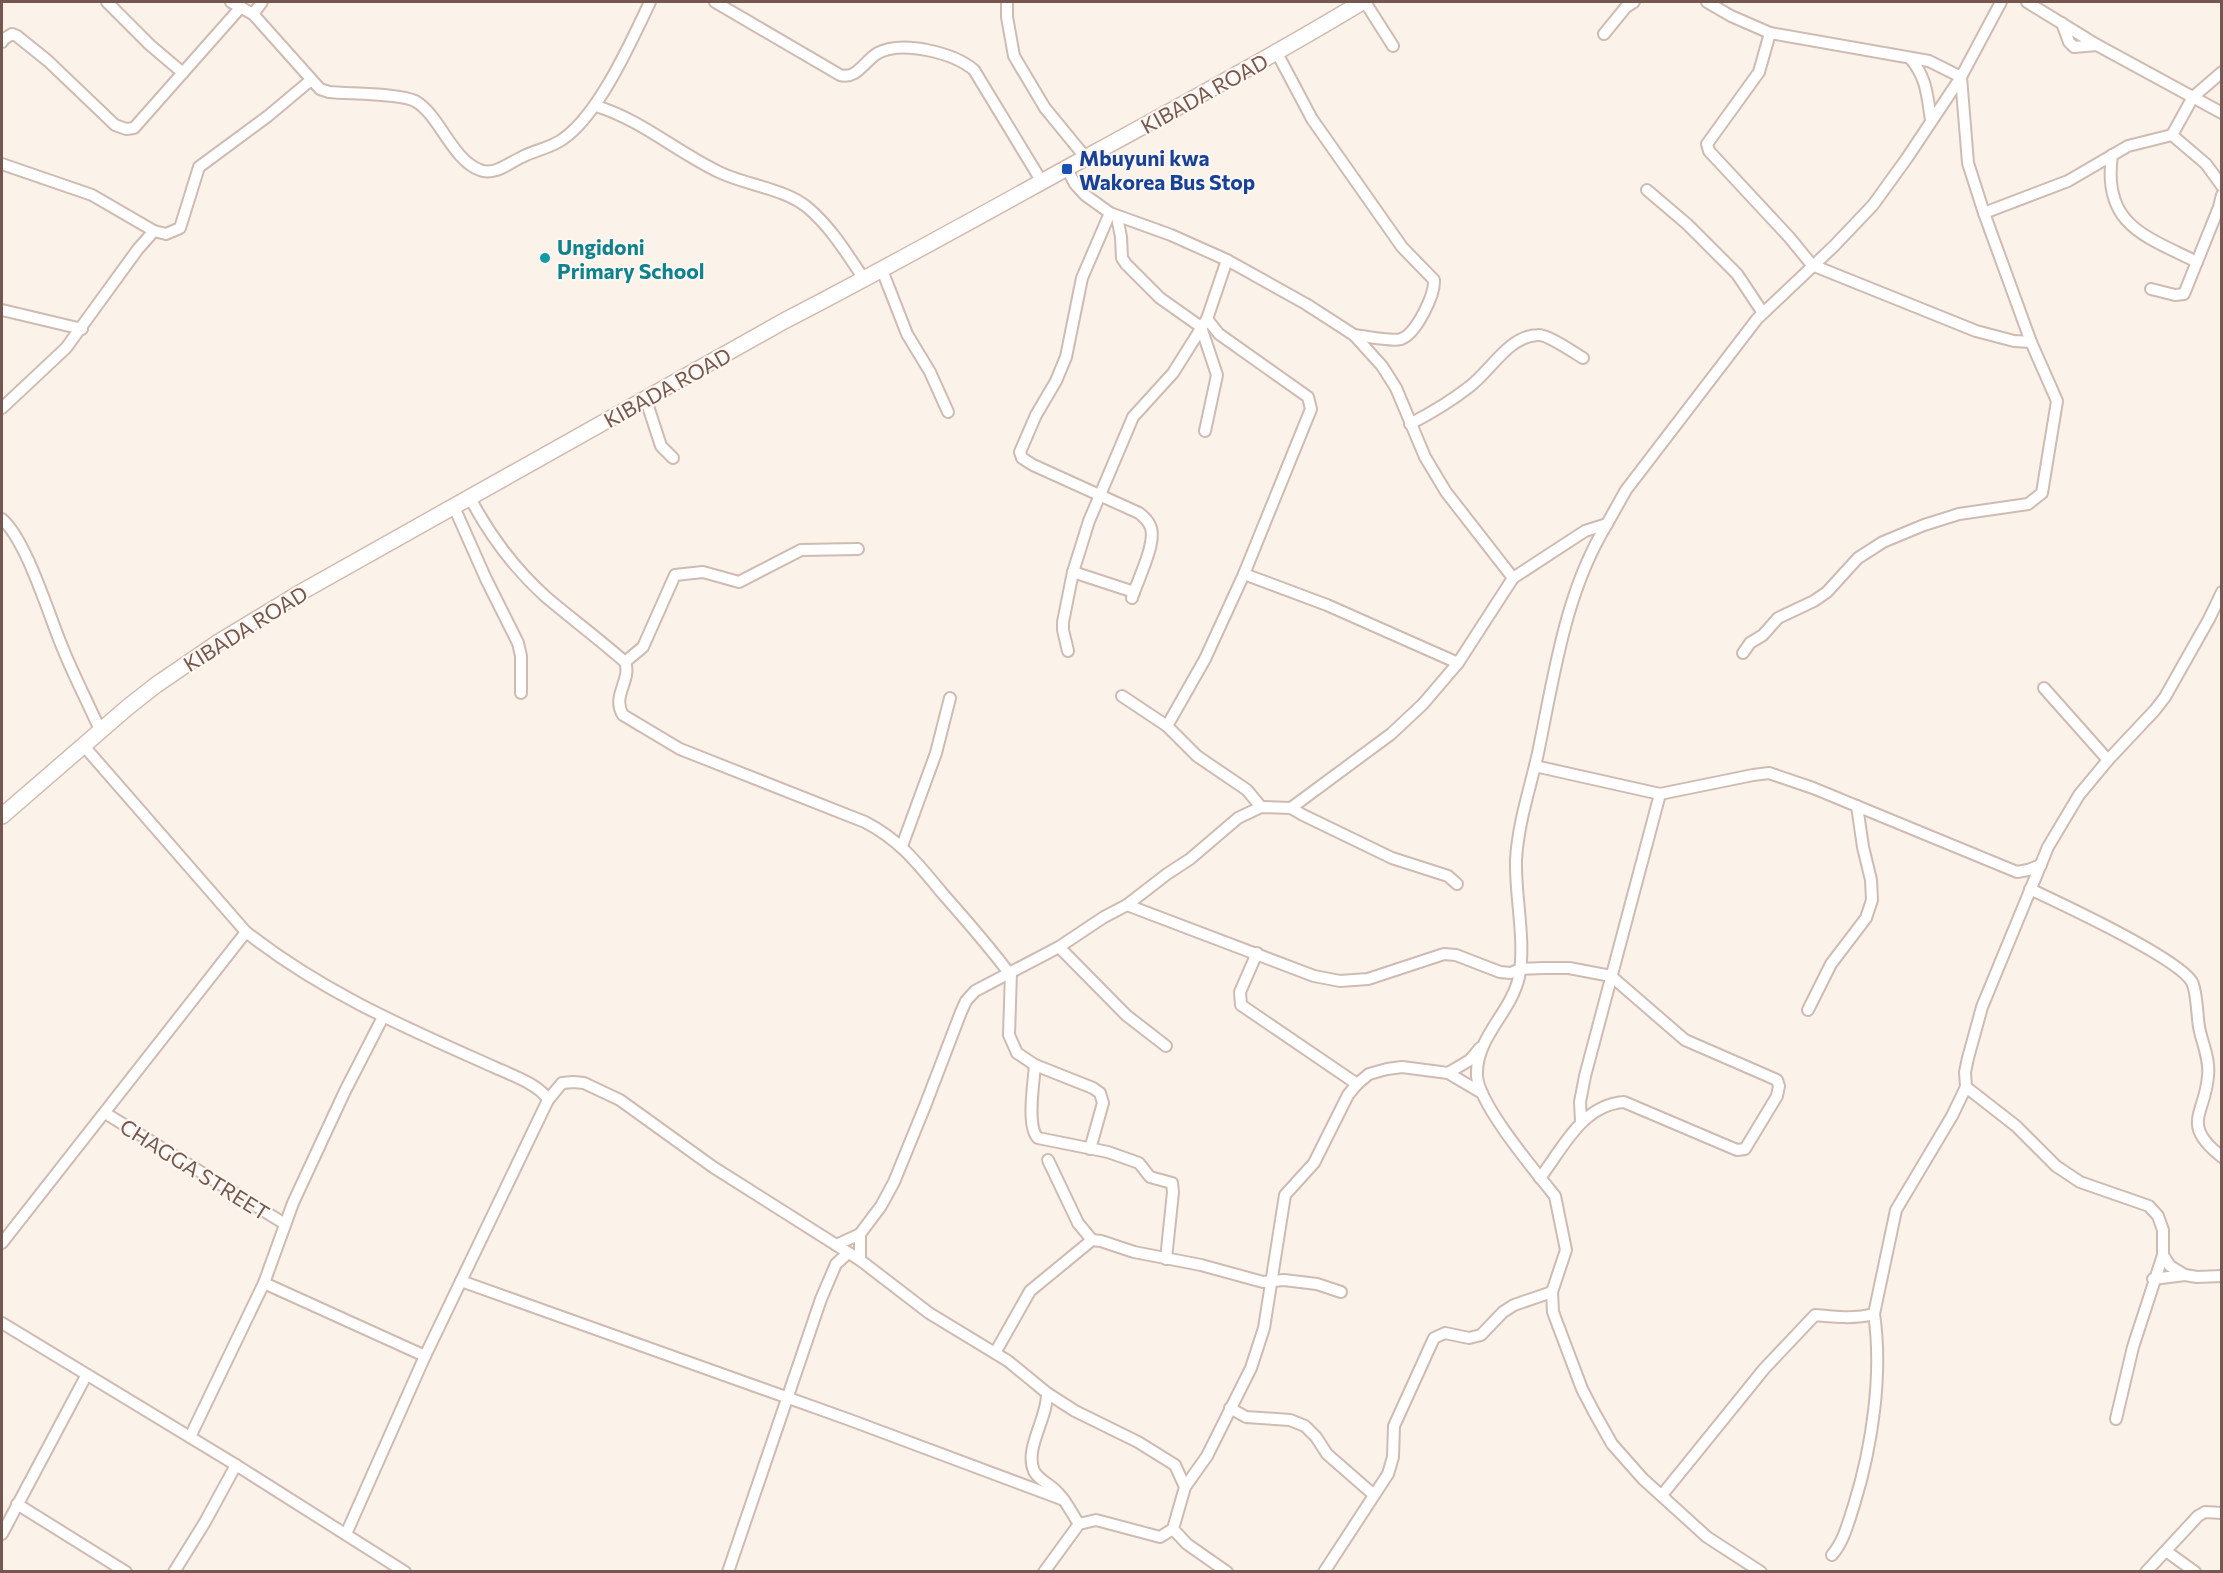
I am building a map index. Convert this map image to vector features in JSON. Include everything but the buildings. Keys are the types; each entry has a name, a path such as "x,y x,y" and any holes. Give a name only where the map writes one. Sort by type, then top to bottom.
{"main road":[{"name":"KIBADA ROAD","path":"3,812 156,685 219,642 305,590 766,331 882,270 1277,53 1363,2"}],"street":[{"path":"107,2 150,45 183,73"},
{"path":"253,14 262,2"},
{"path":"2,42 12,34 17,36 48,61 116,125 126,129 134,128 183,73 236,4 253,14 320,88 329,92 402,97 416,101 466,161 487,172 495,171 525,155 562,140 596,106 650,2"},
{"path":"715,2 847,77 876,54 903,46 964,62 974,70 1042,182"},
{"path":"1007,2 1007,17 1014,56 1045,108 1086,158"},
{"path":"1363,2 1393,46"},
{"path":"1604,33 1626,7 1635,2"},
{"path":"1707,2 1770,33 1929,62 1961,77"},
{"path":"1448,1073 1470,1060 1489,1038 1519,979 1516,858 1522,811 1535,766 1565,630 1592,549 1626,490 1763,312 1834,246 1873,205 1961,77 2001,2"},
{"path":"2027,2 2156,79 2222,113"},
{"path":"1770,33 1759,72 1707,144 1709,151 1812,265 1976,331 2014,341 2031,342"},
{"path":"1277,53 1312,119 1402,248 1434,280 1434,288 1428,303 1409,334 1399,339 1354,335"},
{"path":"1910,58 1920,69 1924,79 1931,120"},
{"path":"1984,213 2068,181 2128,146 2172,135 2193,97 2222,72"},
{"path":"1743,653 1750,643 1763,635 1778,618 1814,601 1827,592 1858,558 1883,542 1959,514 2028,504 2042,492 2057,401 2031,342 1968,163 1961,77"},
{"path":"2,164 92,195 154,231 166,234 180,228 199,167 268,116 311,80"},
{"path":"596,106 620,113 721,173 779,193 805,205 826,225 864,279"},
{"path":"2172,135 2206,165 2222,186"},
{"path":"2112,155 2111,180 2116,205 2121,216 2154,240 2197,262"},
{"path":"1067,169 1075,184 1085,195 1113,215 1171,235 1227,260 1306,304 1354,335 1382,366 1396,388 1425,457 1446,492 1513,578"},
{"path":"1647,190 1687,224 1737,274 1763,312"},
{"path":"2151,289 2175,296 2184,294 2222,195"},
{"path":"1113,215 1121,237 1122,258 1160,298 1204,323 1308,397 1311,410 1244,574 1205,659 1167,726"},
{"path":"1073,572 1133,595 1150,548 1152,530 1148,520 1139,513 1033,465 1022,458 1020,452 1066,357 1082,278 1113,215"},
{"path":"2,408 58,358 82,329 138,249 154,231"},
{"path":"1068,651 1063,622 1073,572 1099,494 1133,417 1173,373 1204,323 1227,260"},
{"path":"882,270 907,334 930,372 948,412"},
{"path":"2,310 82,329"},
{"path":"1204,323 1217,375 1204,431"},
{"path":"1410,424 1445,405 1472,385 1512,345 1526,337 1540,334 1583,358"},
{"path":"646,400 661,446 673,458"},
{"path":"470,498 481,519 525,576 625,662 627,668 618,700 618,708 623,715 680,749 865,822 885,832 902,846 1010,972 1009,1035 1017,1053 1035,1065 1093,1088 1100,1093 1103,1103 1090,1149"},
{"path":"454,507 518,643 521,656 521,693"},
{"path":"2,519 10,527 21,547 63,650 100,730"},
{"path":"1291,808 1408,720 1458,663 1513,578 1586,531 1607,524"},
{"path":"625,662 643,647 675,575 703,572 739,582 801,550 858,549"},
{"path":"1244,574 1327,606 1458,663"},
{"path":"1832,1555 1839,1547 1847,1528 1867,1459 1873,1423 1878,1339 1874,1314 1896,1210 1952,1116 1966,1087 1965,1072 1982,1006 2041,865 2063,821 2079,795 2165,696 2222,592"},
{"path":"2044,688 2108,760"},
{"path":"1122,696 1167,726 1197,756 1247,790 1261,807"},
{"path":"902,846 936,753 950,699"},
{"path":"83,745 246,932 277,957 340,996 512,1075 540,1090 548,1100"},
{"path":"1535,766 1660,794 1769,773 1813,788 2016,872 2030,891 2070,907 2176,965 2192,982 2208,1064 2208,1078 2197,1119 2200,1134 2211,1149 2222,1157"},
{"path":"1581,1121 1580,1102 1585,1076 1660,794"},
{"path":"836,1245 860,1234 881,1206 894,1182 966,1001 985,984 1059,947 1104,917 1127,905 1190,859 1238,818 1261,807 1291,808 1392,858 1448,876 1457,884"},
{"path":"1808,1010 1831,964 1866,918 1872,900 1871,880 1863,848 1857,807"},
{"path":"2016,872 2041,865"},
{"path":"1127,905 1314,976 1340,981 1368,979 1444,954 1456,955 1500,972 1511,973 1520,969 1569,968 1611,976 1685,1040 1777,1080 1779,1086 1777,1095 1745,1149 1737,1150 1624,1102 1613,1103 1595,1111 1581,1121 1540,1178"},
{"path":"2,1243 246,932"},
{"path":"1059,947 1126,1015 1166,1046"},
{"path":"1257,953 1240,992 1241,1005 1357,1084"},
{"path":"190,1437 264,1283 285,1224 345,1091 382,1017"},
{"path":"1481,1047 1477,1077 1482,1093 1511,1141 1555,1196 1559,1205 1566,1250 1552,1292 1553,1312 1582,1389 1594,1412 1612,1444 1643,1479 1707,1538 1761,1572"},
{"path":"1035,1065 1032,1120 1034,1134 1038,1138 1108,1152 1139,1163 1150,1177 1172,1183 1166,1259"},
{"path":"1044,1572 1079,1524 1096,1520 1160,1537 1173,1529 1185,1488 1207,1456 1251,1368 1264,1328 1285,1195 1314,1163 1341,1106 1357,1084 1370,1074 1402,1067 1448,1073 1482,1093"},
{"path":"345,1534 425,1356 548,1100 562,1083 584,1083 620,1100 713,1167 860,1260 929,1313 1013,1365 1047,1393 1075,1411 1138,1442 1175,1465 1185,1488"},
{"path":"1966,1087 2016,1126 2056,1166 2080,1182 2149,1206 2158,1216 2163,1230 2163,1255 2153,1279 2133,1347 2116,1419"},
{"name":"CHAGGA STREET","path":"105,1113 285,1224"},
{"path":"1048,1160 1078,1223 1092,1240 1263,1282 1317,1284 1341,1292"},
{"path":"860,1234 860,1260"},
{"path":"995,1353 1030,1291 1092,1240"},
{"path":"728,1572 821,1299 836,1264 848,1253"},
{"path":"2163,1255 2170,1266 2186,1275"},
{"path":"2153,1279 2186,1275 2222,1276"},
{"path":"461,1281 1064,1500"},
{"path":"264,1283 425,1356"},
{"path":"1324,1572 1342,1541 1357,1524 1388,1474 1393,1457 1394,1426 1434,1338 1445,1333 1469,1338 1481,1335 1499,1316 1514,1305 1552,1292"},
{"path":"1662,1495 1730,1409 1777,1354 1815,1315 1864,1317 1874,1314"},
{"path":"2,1323 190,1437 405,1572"},
{"path":"2,1534 86,1376"},
{"path":"1047,1393 1044,1417 1033,1448 1032,1463 1040,1479 1058,1492 1079,1524"},
{"path":"1230,1408 1246,1417 1290,1420 1305,1426 1316,1437 1327,1454 1374,1495"},
{"path":"174,1572 236,1466"},
{"path":"17,1504 126,1572"},
{"path":"2146,1572 2198,1516 2205,1512 2222,1513"},
{"path":"1173,1529 1188,1544 1227,1572"},
{"path":"2166,1551 2195,1572"}],"place":[{"name":"Mbuyuni kwa Wakorea Bus Stop","path":"1067,169"},
{"name":"Ungidoni Primary School","path":"545,258"}]}
